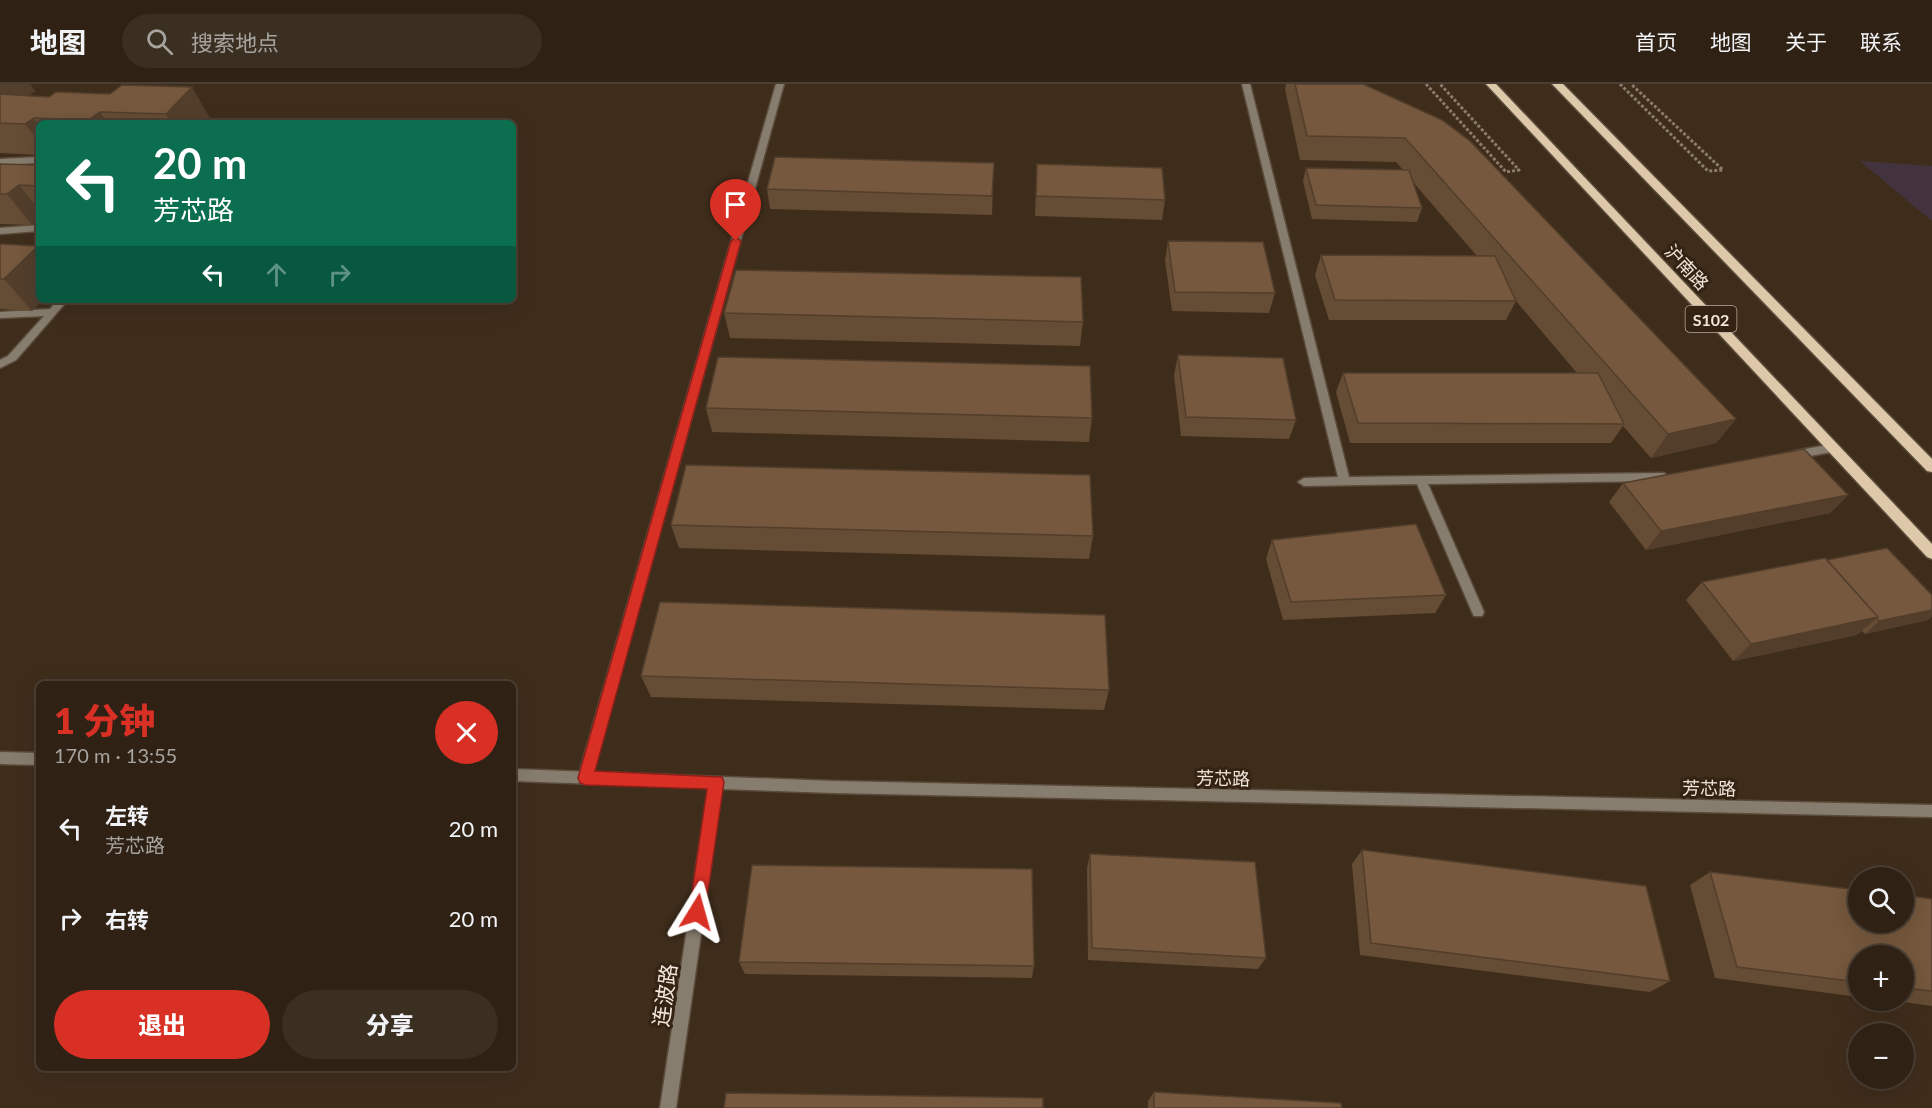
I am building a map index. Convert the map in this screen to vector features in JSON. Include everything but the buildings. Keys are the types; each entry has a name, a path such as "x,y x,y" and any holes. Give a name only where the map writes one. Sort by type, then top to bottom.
{"main road":[{"name":"沪南路","path":"1491,84 1932,553"},
{"name":"沪南路","path":"1557,84 1931,465"}],"street":[{"path":"585,778 780,84"},
{"path":"1246,84 1345,481"},
{"path":"0,162 36,160"},
{"path":"0,231 36,228"},
{"path":"0,365 12,358 60,303"},
{"path":"0,315 52,312"},
{"path":"1785,456 1833,448"},
{"path":"1304,482 1656,478 1679,474"},
{"path":"1421,480 1478,612"},
{"path":"0,758 36,759"},
{"name":"芳芯路","path":"516,775 846,787 1932,811"},
{"name":"连波路","path":"668,1108 716,782"}],"path":[{"path":"1426,84 1506,172 1519,170 1440,84"},
{"path":"1620,84 1708,171 1723,170 1631,84"}],"shaded area":[{"path":"1860,161 1932,166 1932,221"}],"route":[{"path":"697,912 716,782 585,778 736,241"}]}
